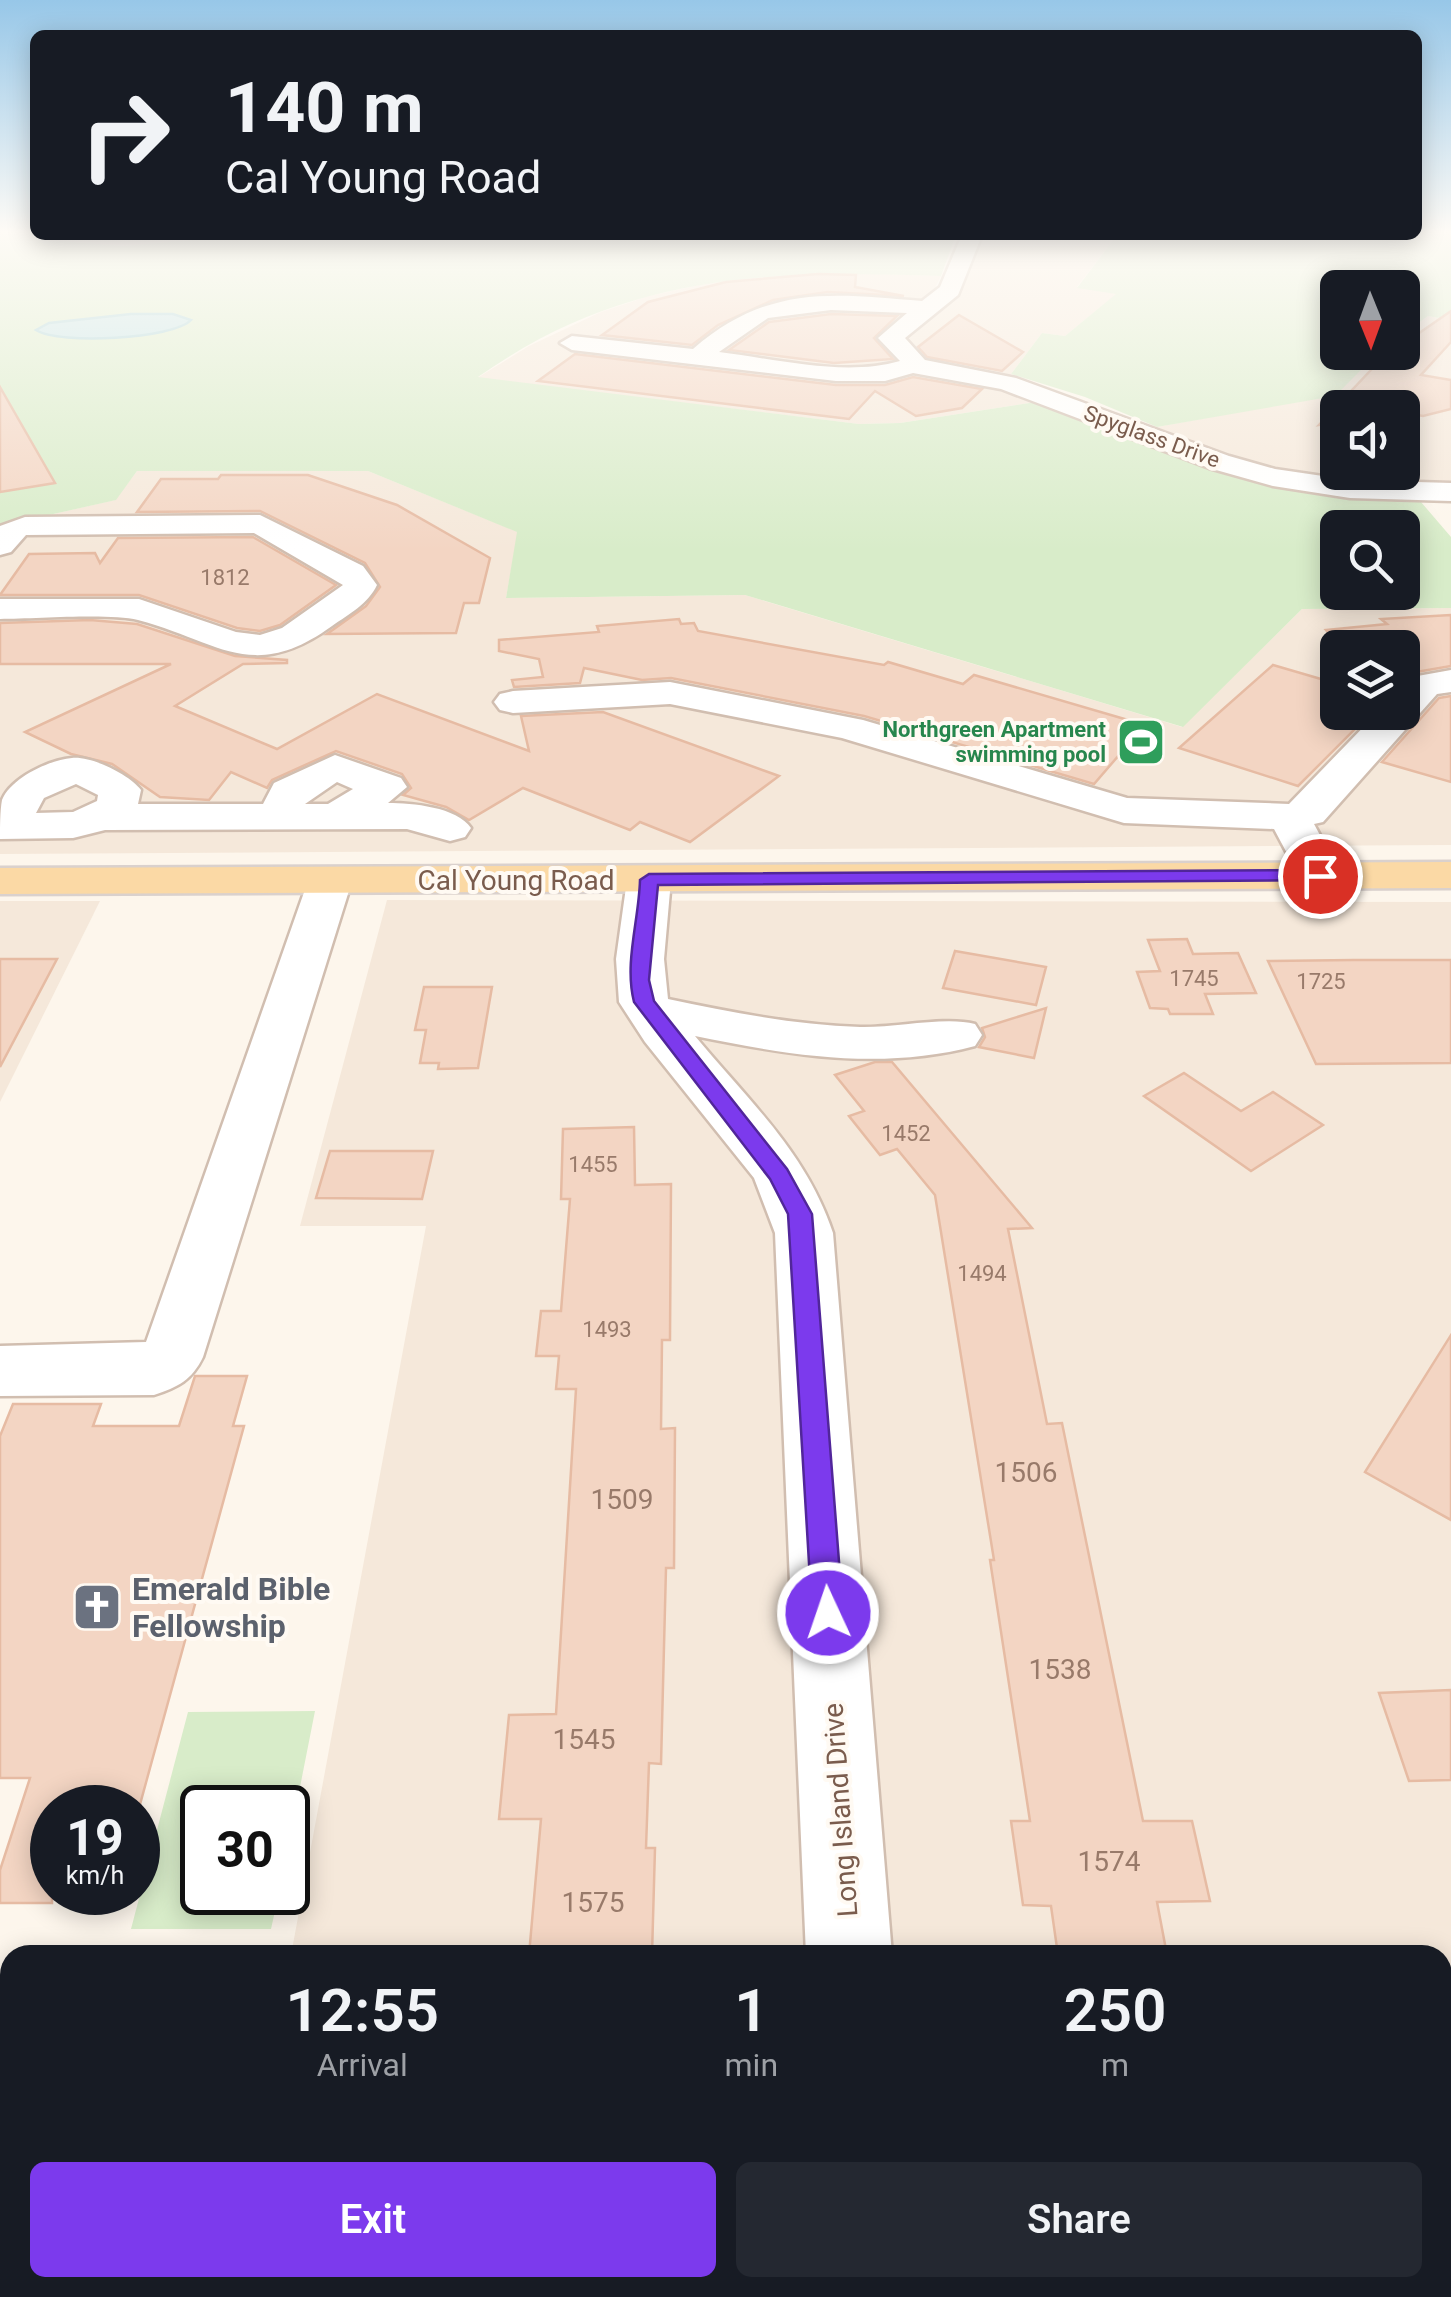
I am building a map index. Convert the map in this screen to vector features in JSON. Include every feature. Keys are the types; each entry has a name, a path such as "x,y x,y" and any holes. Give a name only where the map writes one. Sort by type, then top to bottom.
{"main road":[{"name":"Cal Young Road","path":"10,881 1451,875"}],"street":[{"path":"698,358 723,337"},
{"path":"891,337 913,358 912,365"},
{"name":"Spyglass Drive","path":"572,343 836,373 885,372 912,365 974,374 1022,387 1219,462 1273,477 1350,489 1451,492"},
{"path":"0,545 14,529 30,525 260,524 351,572 360,584 356,593 299,633 261,646 230,642 139,609 0,609"},
{"path":"1420,690 1425,684 1451,681"},
{"path":"513,702 670,692 857,730 1124,810 1289,817 1308,813 1384,730"},
{"path":"280,816 289,792 335,767 386,787 336,816"},
{"path":"3,826 30,790 76,770 120,790 117,806 104,818"},
{"path":"3,826 53,826 104,818 415,816 450,828"},
{"path":"1289,817 1320,876"},
{"path":"10,881 53,826"},
{"name":"Long Island Drive","path":"649,880 649,913 638,980 649,1011 772,1166 800,1214 848,1945"},
{"path":"0,1371 154,1370 172,1358 330,881"},
{"path":"649,1011 720,1026 832,1040 898,1045 957,1035"}],"shaded area":[{"path":"548,337 1039,337 1011,374 988,385 1036,402 900,423 859,424 477,378"},
{"path":"1420,337 1451,337 1451,488 1420,488 1420,390 1340,390 1361,370 1420,370"},
{"path":"1320,397 1320,477 1255,466 1157,427"},
{"path":"137,471 368,471 518,532 506,598 745,595 1182,727 1302,609 1451,608 1451,845 0,854 0,526 115,500"},
{"path":"387,900 1451,902 1451,1945 293,1945 298,1915 310,1915 310,1852 426,1226 300,1226"},
{"path":"0,901 100,901 0,1102"}],"green space":[{"path":"0,337 545,337 478,377 859,424 900,423 1036,402 1245,479 1346,498 1421,502 1451,537 1451,608 1420,608 1420,510 1320,510 1320,609 1302,609 1183,727 745,595 506,598 517,532 368,471 137,471 116,500 0,526"},
{"path":"1039,337 1320,337 1320,370 1361,370 1341,390 1320,390 1320,399 1157,427 1085,397 1011,374"},
{"path":"315,1711 300,1785 180,1785 180,1915 274,1915 271,1929 131,1929 135,1915 160,1915 160,1819 188,1712"}],"building":[{"path":"622,337 702,337 692,345"},
{"path":"747,337 875,337 893,359 834,363 729,350"},
{"path":"931,337 997,337 1023,352 1002,371 927,357 918,347"},
{"path":"1420,337 1451,337 1421,375 1451,380 1451,409 1420,415 1420,390 1352,390 1371,370 1420,370"},
{"path":"575,354 836,385 885,385 913,377 982,389 962,408 916,416 875,391 849,419 538,381"},
{"path":"0,387 55,483 0,492"},
{"path":"221,475 308,475 397,505 490,558 479,603 464,603 456,633 327,634 366,606 380,587 365,563 260,511 137,512 161,479 218,479"},
{"path":"253,537 336,585 280,625 260,631 237,628 139,595 0,595 29,554 95,553 100,563 118,538"},
{"path":"1451,615 1451,666 1420,671 1420,630 1326,630 1387,624 1381,619"},
{"path":"679,619 681,624 694,623 698,631 884,665 888,662 963,684 974,675 1145,725 1094,784 864,716 671,678 642,680 584,668 580,683 514,687 512,680 543,677 539,659 499,651 499,640 599,632 597,626"},
{"path":"90,620 137,624 235,656 287,660 243,664 175,706 277,749 377,694 529,751 521,716 603,712 779,776 690,842 640,822 630,830 523,788 469,820 446,807 403,795 411,788 402,774 336,751 272,780 267,788 231,772 209,800 160,797 112,764 71,754 25,732 171,664 0,664 0,623"},
{"path":"1273,665 1320,679 1320,730 1354,730 1298,786 1179,748"},
{"path":"1451,696 1451,782 1382,762 1410,730 1420,730 1420,719 1439,698"},
{"path":"1187,939 1193,954 1238,953 1256,993 1205,994 1213,1014 1170,1014 1168,1009 1150,1008 1137,972 1160,971 1148,940"},
{"path":"955,951 1046,967 1036,1005 943,988"},
{"path":"0,959 57,959 0,1067"},
{"path":"1451,960 1451,1063 1316,1064 1268,961"},
{"path":"424,987 492,987 478,1068 438,1069 439,1063 420,1063 426,1030 415,1030"},
{"path":"1046,1008 1034,1058 979,1047 985,1037 982,1028"},
{"path":"875,1062 892,1062 1032,1228 1008,1229 1047,1424 1062,1423 1143,1821 1192,1821 1210,1901 1157,1902 1165,1945 1057,1945 1051,1906 1023,1905 1011,1821 1030,1821 990,1560 994,1560 935,1195 897,1149 880,1155 849,1116 864,1111 835,1075"},
{"path":"1184,1073 1241,1111 1273,1092 1323,1125 1251,1171 1144,1096"},
{"path":"634,1127 635,1185 671,1184 670,1340 662,1340 661,1429 675,1428 674,1568 666,1568 661,1764 649,1763 646,1848 655,1848 652,1945 530,1945 541,1819 499,1819 509,1715 556,1714 576,1389 556,1389 559,1356 536,1356 541,1311 561,1311 570,1199 561,1199 563,1129"},
{"path":"330,1151 433,1151 422,1199 316,1198"},
{"path":"1451,1335 1451,1520 1365,1472"},
{"name":"Emerald Bible Fellowship","path":"195,1376 247,1376 233,1426 244,1426 145,1785 30,1785 30,1903 0,1903 0,1870 30,1778 0,1778 0,1436 13,1404 101,1404 93,1426 179,1426"},
{"path":"1451,1690 1451,1780 1409,1781 1379,1693"}],"place":[{"name":"Northgreen Apartment swimming pool","path":"1141,742"},
{"name":"Emerald Bible Fellowship","path":"97,1607"}],"route":[{"path":"828,1613 800,1214 766,1157 644,1002 638,980 649,913 649,880 1320,876"}]}
